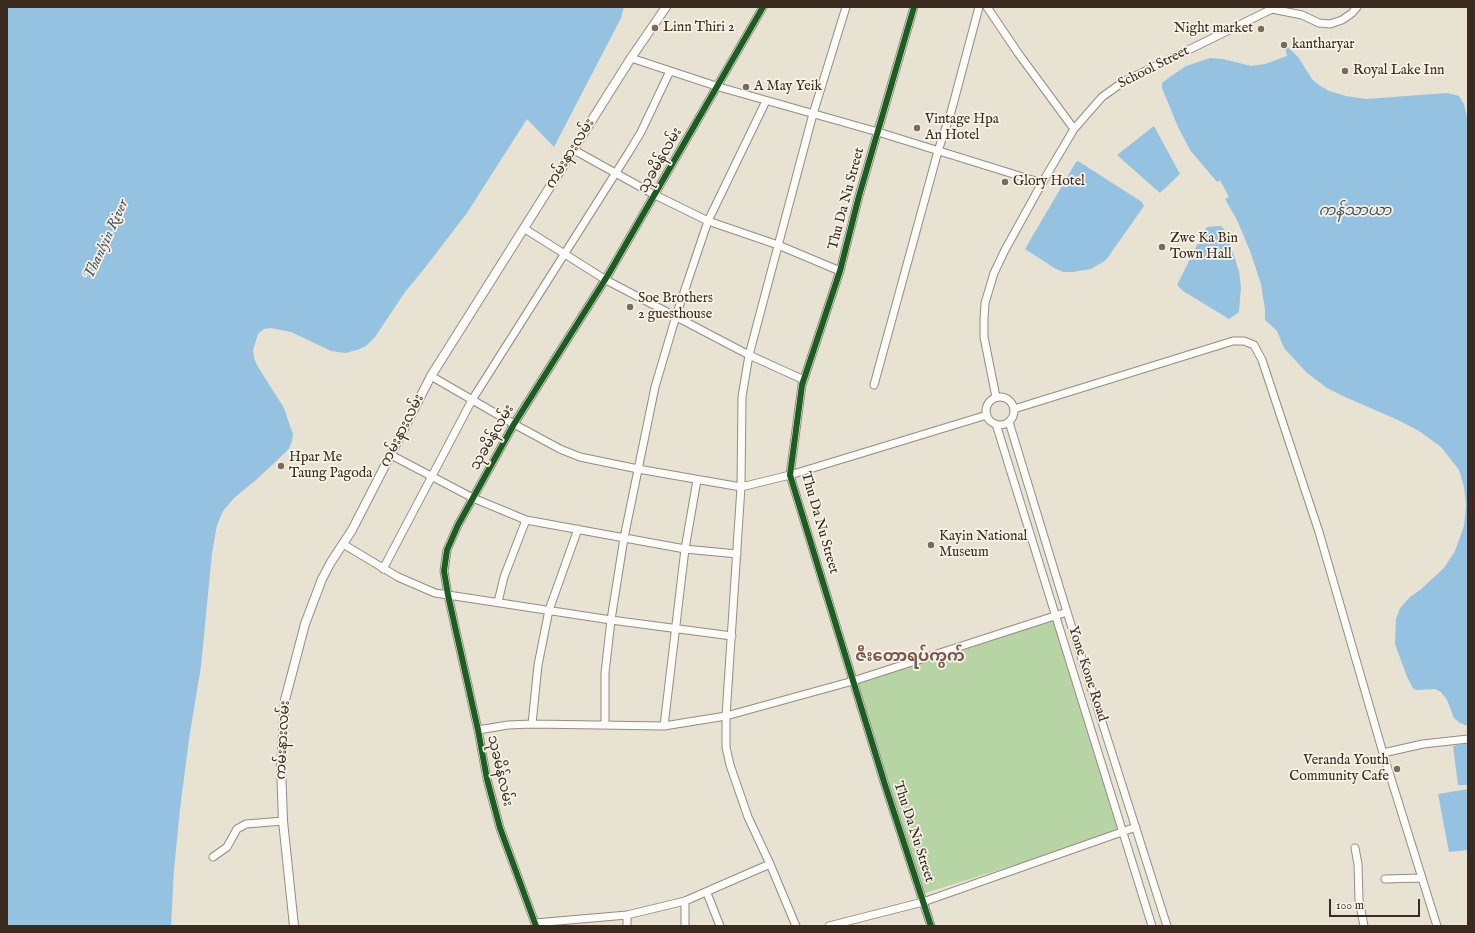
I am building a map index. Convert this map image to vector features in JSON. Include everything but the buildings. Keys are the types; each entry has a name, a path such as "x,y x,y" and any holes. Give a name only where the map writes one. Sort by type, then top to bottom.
{"main road":[{"name":"ကမ်းနားလမ်း","path":"294,926 283,821 281,767 285,700 305,624 330,562 343,544 431,376 631,58 666,7"}],"street":[{"name":"သုခမိန်လမ်း","path":"536,924 500,828 488,779 448,595 444,571 447,550 458,525 514,424 606,280 764,7"},
{"path":"796,926 748,817 730,765 726,747 726,716 741,487 742,398 749,355 812,114 846,7"},
{"name":"Thu Da Nu Street","path":"914,7 859,196 840,272 804,380 790,475 853,681 931,926"},
{"path":"874,385 979,7"},
{"path":"987,7 1018,53 1074,129"},
{"path":"1298,7 1302,15"},
{"name":"School Street","path":"996,397 984,337 985,303 994,273 1008,243 1074,129 1102,97 1123,82 1271,9 1302,15 1319,23 1330,24 1342,20 1352,13 1357,7"},
{"path":"631,58 719,87 878,132 938,152 1042,183"},
{"path":"383,569 472,400 616,174 641,132 670,71"},
{"path":"605,725 605,673 611,620 624,538 655,387 676,316 708,221 766,100"},
{"path":"574,150 655,195 708,221 778,245 840,272"},
{"path":"524,229 606,280 749,355 804,380"},
{"path":"1014,409 1233,341 1244,341 1254,345 1262,360 1319,532 1383,753 1437,926"},
{"path":"431,376 514,424 560,449 580,457 741,487 790,475 987,414"},
{"path":"996,424 1004,424 1009,422 1014,414 1014,409 1010,400 996,397 989,402 987,406 987,414 996,424 1152,926"},
{"name":"Yone Kone Road","path":"1009,422 1067,612 1167,926"},
{"path":"391,454 473,498 526,520 685,549 737,554"},
{"path":"664,726 685,549 697,480"},
{"path":"1024,514 1036,511"},
{"path":"498,602 504,576 526,520"},
{"path":"532,724 538,665 549,610 578,529"},
{"path":"343,544 383,569 421,588 435,593 611,620 732,636"},
{"path":"478,730 508,725 532,724 664,726 726,716 853,681 1067,612"},
{"path":"1383,753 1423,744 1468,739"},
{"path":"212,857 227,847 237,829 246,824 283,821"},
{"path":"829,926 923,902 1136,827"},
{"path":"1355,848 1358,870 1359,900 1364,926"},
{"path":"536,924 627,915 685,901 707,893 770,864"},
{"path":"1385,879 1422,878"},
{"path":"707,893 720,926"},
{"path":"685,901 685,926"},
{"path":"627,915 627,926"}],"green space":[{"path":"1055,615 1123,831 919,895 853,681"}],"water":[{"name":"Thanlyin River","path":"7,7 624,7 621,18 554,147 527,119 467,213 405,292 375,337 366,346 345,353 331,351 291,332 271,328 264,329 258,334 253,350 254,358 258,367 284,408 293,434 292,441 289,449 234,498 223,511 217,525 212,553 201,666 189,739 180,809 174,870 171,926 7,926"},
{"name":"ကန်သာယာ","path":"1288,47 1298,57 1312,79 1329,91 1346,96 1366,99 1447,93 1459,96 1464,104 1468,122 1468,726 1460,723 1454,718 1447,700 1441,692 1435,689 1416,690 1413,688 1407,677 1395,644 1396,619 1400,608 1410,597 1444,568 1455,551 1464,526 1466,505 1464,487 1459,470 1441,447 1419,431 1327,388 1307,373 1284,348 1277,331 1265,320 1261,284 1250,251 1237,220 1225,199 1229,197 1220,180 1217,182 1190,150 1178,127 1162,88 1162,83 1186,66 1210,58 1223,59 1251,66 1265,64 1287,56 1285,48"},
{"path":"1154,126 1180,174 1160,193 1117,155"},
{"path":"1078,161 1142,202 1144,206 1106,260 1091,269 1063,272 1025,249"},
{"path":"1220,226 1226,232 1239,271 1241,287 1239,312 1229,319 1183,291 1177,285 1204,231 1207,227"},
{"path":"1467,743 1468,785 1458,785 1453,746"},
{"path":"1468,789 1468,850 1449,852 1438,794"}],"cycle path":[{"path":"536,926 500,828 487,779 478,730 448,595 444,571 447,550 458,525 514,424 608,275 763,7"},
{"path":"914,7 859,196 840,271 802,385 790,475 885,785 931,926"}],"place":[{"name":"Linn Thiri 2","path":"655,28"},
{"name":"Night market","path":"1261,29"},
{"name":"kantharyar","path":"1284,45"},
{"name":"Royal Lake Inn","path":"1345,71"},
{"name":"A May Yeik","path":"746,87"},
{"name":"Vintage Hpa An Hotel","path":"917,128"},
{"name":"Glory Hotel","path":"1005,182"},
{"name":"Zwe Ka Bin Town Hall","path":"1162,247"},
{"name":"Soe Brothers 2 guesthouse","path":"630,307"},
{"name":"Hpar Me Taung Pagoda","path":"281,466"},
{"name":"Kayin National Museum","path":"931,545"},
{"name":"Veranda Youth Community Cafe","path":"1397,769"}],"district":[{"name":"ဇီးတောရပ်ကွက်","path":"910,658"}]}
